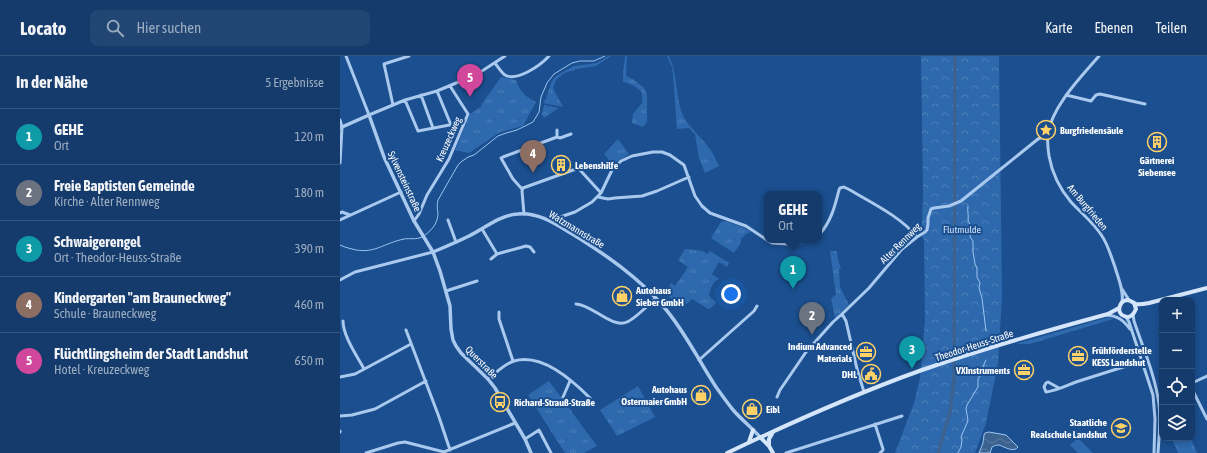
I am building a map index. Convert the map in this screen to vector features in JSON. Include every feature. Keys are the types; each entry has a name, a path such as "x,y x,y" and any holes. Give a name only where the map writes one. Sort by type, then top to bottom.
{"main road":[{"path":"1148,303 1130,316 1126,317 1121,314 1119,308 1122,303 1129,300 1134,303 1148,303 1207,288"},
{"path":"1134,303 1136,307 1134,313"},
{"name":"Theodor-Heuss-Straße","path":"727,453 773,431 864,392 920,371 1014,340 1106,314 1119,308"},
{"name":"Theodor-Heuss-Straße","path":"1106,314 1121,314"},
{"path":"749,442 753,430"},
{"path":"769,446 773,431"},
{"path":"760,437 769,446 773,453"}],"street":[{"path":"346,56 369,115"},
{"path":"393,104 384,64 409,56"},
{"path":"341,127 393,104 450,86 468,78 505,56"},
{"path":"495,63 504,74 515,77 529,71 549,56"},
{"path":"1048,135 1049,128 1056,112 1066,95 1099,56"},
{"name":"Kreuzeckweg","path":"414,220 419,214 427,195 449,159 468,114 450,86"},
{"path":"437,91 451,125"},
{"path":"1066,95 1091,101 1096,95 1100,94 1145,104"},
{"path":"421,95 433,128"},
{"path":"405,100 418,131 463,124"},
{"name":"Sylvensteinstraße","path":"369,115 384,157 414,220 433,252"},
{"path":"340,120 340,164"},
{"path":"557,130 557,137"},
{"path":"524,214 522,190 513,179 501,158 557,137 560,138 571,134"},
{"name":"Alter Rennweg","path":"777,397 806,352 832,322 869,288 902,249 927,230 928,218 931,209 961,202 1038,139 1048,135"},
{"name":"Am Burgfrieden","path":"1048,135 1052,171 1071,202 1102,235 1108,247 1121,288 1122,303"},
{"path":"551,221 581,209 598,197 612,170 625,159 644,154 662,152 670,155 684,165 699,203 706,210 714,215 746,226 764,238"},
{"path":"522,190 558,175 579,169 601,193"},
{"path":"598,197 615,198 642,196 689,177"},
{"path":"822,230 833,212 840,188 844,188 850,190 903,223 912,230 917,237"},
{"path":"340,220 401,192"},
{"path":"340,213 342,212 350,216"},
{"name":"Watzmannstraße","path":"340,280 355,272 433,252 456,242 505,216 524,214 536,215 551,221 616,263 638,280 656,298 682,329 716,387 735,412 760,437"},
{"path":"448,220 456,242"},
{"path":"482,229 497,254"},
{"path":"780,243 793,243"},
{"path":"491,259 497,254 526,246 530,247 534,252"},
{"name":"Querstraße","path":"433,252 450,306 452,334 456,346 461,353 488,379 499,394 531,453"},
{"path":"446,291 478,281"},
{"name":"Am Burgfrieden","path":"1121,288 1129,300"},
{"path":"576,304 586,306 619,324 629,322 656,298"},
{"path":"700,360 754,311 757,306"},
{"path":"499,312 498,319 513,361"},
{"path":"1134,313 1134,321 1155,384 1158,399 1160,415 1158,453"},
{"path":"842,314 846,321 864,392"},
{"path":"1106,314 1121,318 1132,332"},
{"path":"1126,317 1129,322 1154,401 1156,419 1154,453"},
{"path":"343,321 347,337 364,369"},
{"path":"406,330 426,381 450,450"},
{"path":"340,377 355,374 412,344"},
{"path":"488,379 513,361 528,360 543,363 570,381 590,398"},
{"path":"1059,388 1142,361"},
{"path":"1195,381 1207,376"},
{"path":"340,416 352,415 375,409 426,381"},
{"path":"563,397 570,381"},
{"path":"1195,395 1207,419"},
{"path":"1154,401 1158,399"},
{"path":"786,453 902,416"},
{"path":"366,453 405,442 444,452 515,423"},
{"path":"875,424 883,449 880,453"},
{"path":"525,440 539,430 551,453"}],"green space":[{"path":"608,56 611,56 596,66 564,73 556,80 553,88 563,107 543,103 554,78 574,66 597,63"},
{"path":"625,56 627,56 626,76 644,88 647,94 647,122 643,127 632,123 633,114 642,103 642,96 638,88 623,82"},
{"path":"667,56 669,56 674,70 678,99 682,113 688,124 709,147 719,166 705,173 699,158 695,134 689,128 677,129 672,67"},
{"name":"Flutmulde","path":"921,56 999,56 1002,296 998,364 986,423 975,453 895,453 914,403 920,378 925,319 924,240 920,233 922,224 923,192"},
{"path":"501,77 516,80 523,93 536,102 523,126 500,132 469,153 455,150 470,114 482,106 481,105"},
{"path":"544,105 559,108 544,118 542,114"},
{"path":"618,139 629,154 613,164 604,154"},
{"path":"725,221 745,228 751,232 746,234 741,239 741,243 734,253 711,238 721,222"},
{"path":"685,249 703,251 707,254 710,251 729,263 727,267 719,262 712,274 719,279 713,284 710,290 709,295 716,302 709,309 692,299 687,304 681,300 677,305 666,292 671,283 675,286 688,267 678,260"},
{"path":"830,251 837,251 841,268 839,269 840,287 849,305 835,318 831,298 836,295"},
{"path":"1109,317 1113,319 1030,344 1015,344"},
{"path":"549,381 597,446 584,453 565,453 528,395"},
{"path":"638,386 655,417 617,436 600,410"},
{"path":"1078,438 1093,453 1078,453 1070,445"},
{"path":"1173,441 1192,441 1197,453 1178,453"}],"water":[{"path":"989,432 1006,435 1018,447 1012,450 997,445 992,447 990,453 979,453 984,435 985,433"}],"waterway":[{"path":"425,235 436,223 438,217 438,200 461,162 474,155 498,136 517,130 533,122 539,112 541,97 547,83 554,74 572,63 580,61 594,61 605,56"},
{"name":"Flutmulde","path":"938,453 950,412 954,380 955,56"},
{"path":"968,206 968,221 971,226 970,237 973,241 973,252 977,268 977,277 980,283 979,288 982,298 986,331"},
{"path":"340,245 366,251 404,239 415,239 422,237"},
{"path":"958,453 961,447 961,437 968,420 966,409 967,405 978,387 978,379 983,372 986,360"}],"place":[{"name":"Flüchtlingsheim der Stadt Landshut","path":"470,97"},
{"name":"Burgfriedensäule","path":"1046,130"},
{"name":"Gärtnerei Siebensee","path":"1157,142"},
{"name":"Lebenshilfe","path":"561,165"},
{"name":"Kindergarten \"am Brauneckweg\"","path":"533,173"},
{"name":"GEHE","path":"793,289"},
{"name":"Autohaus Sieber GmbH","path":"622,296"},
{"name":"Freie Baptisten Gemeinde","path":"812,335"},
{"name":"Indium Advanced Materials","path":"866,352"},
{"name":"Frühförderstelle KESS Landshut","path":"1078,356"},
{"name":"Schwaigerengel","path":"912,369"},
{"name":"VXInstruments","path":"1024,370"},
{"name":"DHL","path":"871,374"},
{"name":"Autohaus Ostermaier GmbH","path":"701,395"},
{"name":"Richard-Strauß-Straße","path":"500,402"},
{"name":"Eibl","path":"752,409"},
{"name":"Staatliche Realschule Landshut","path":"1121,428"}]}
